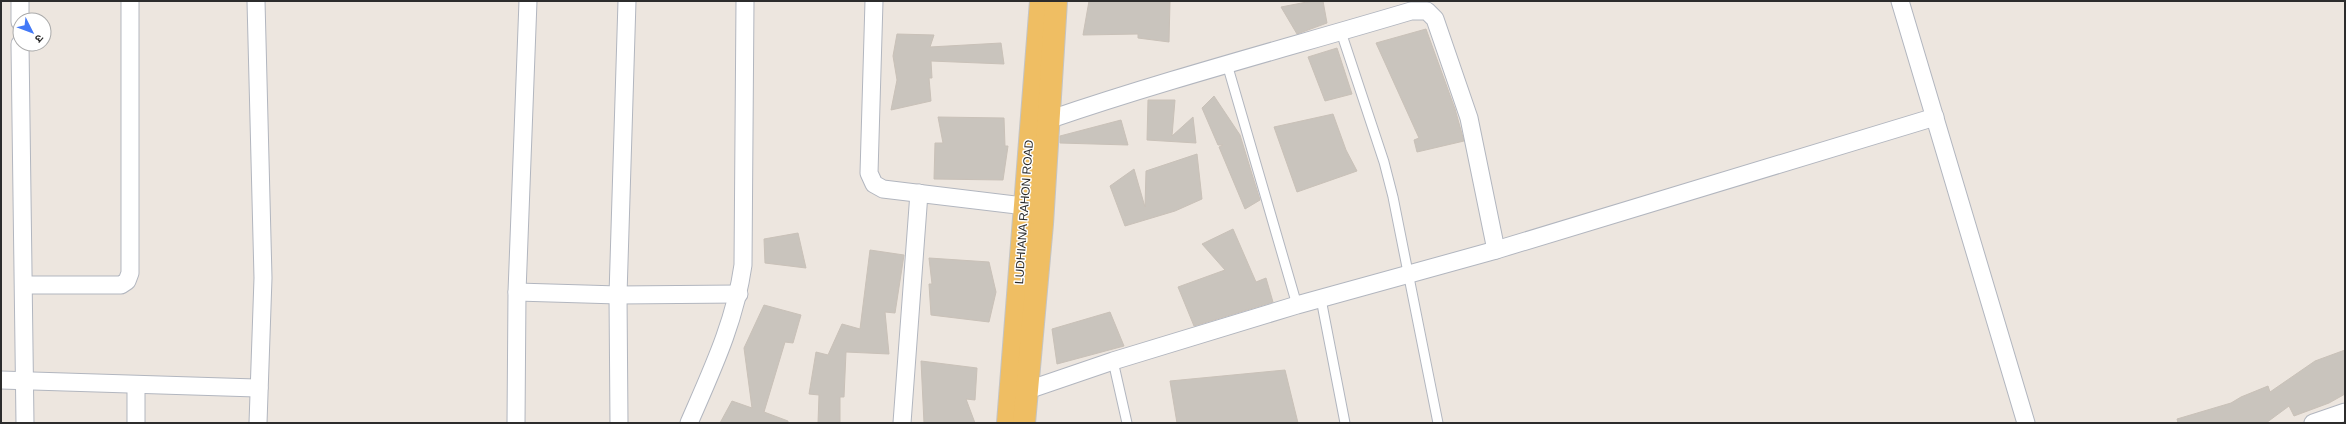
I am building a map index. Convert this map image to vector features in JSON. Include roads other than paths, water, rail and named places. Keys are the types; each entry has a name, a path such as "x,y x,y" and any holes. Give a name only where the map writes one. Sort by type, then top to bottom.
{"main road":[{"name":"LUDHIANA RAHON ROAD","path":"1008,423 1041,1"},
{"name":"LUDHIANA RAHON ROAD","path":"1024,423 1028,390 1056,1"}],"street":[{"path":"20,1 20,12"},
{"path":"24,285 121,285 127,281 130,272 130,1"},
{"path":"256,1 263,278 258,423"},
{"path":"516,423 517,292 528,1"},
{"path":"619,423 618,295 627,1"},
{"path":"689,423 730,326 739,294 743,264 745,1"},
{"path":"874,1 869,173 874,184 883,189 1024,206"},
{"path":"1900,1 2026,423"},
{"path":"1048,120 1136,90 1341,32 1426,6 1435,19 1469,118 1496,250"},
{"path":"20,52 25,423"},
{"path":"1028,390 1113,361 1297,304 1321,299 1407,273 1496,250 1935,117"},
{"path":"902,423 919,193"},
{"path":"517,292 618,295 739,294"},
{"path":"1,380 259,388"},
{"path":"136,385 136,423"},
{"path":"2314,423 2345,412"}],"lane":[{"path":"1341,32 1384,162 1393,197 1438,423"},
{"path":"1227,64 1297,304"},
{"path":"1321,299 1345,423"},
{"path":"1113,361 1127,423"}]}
